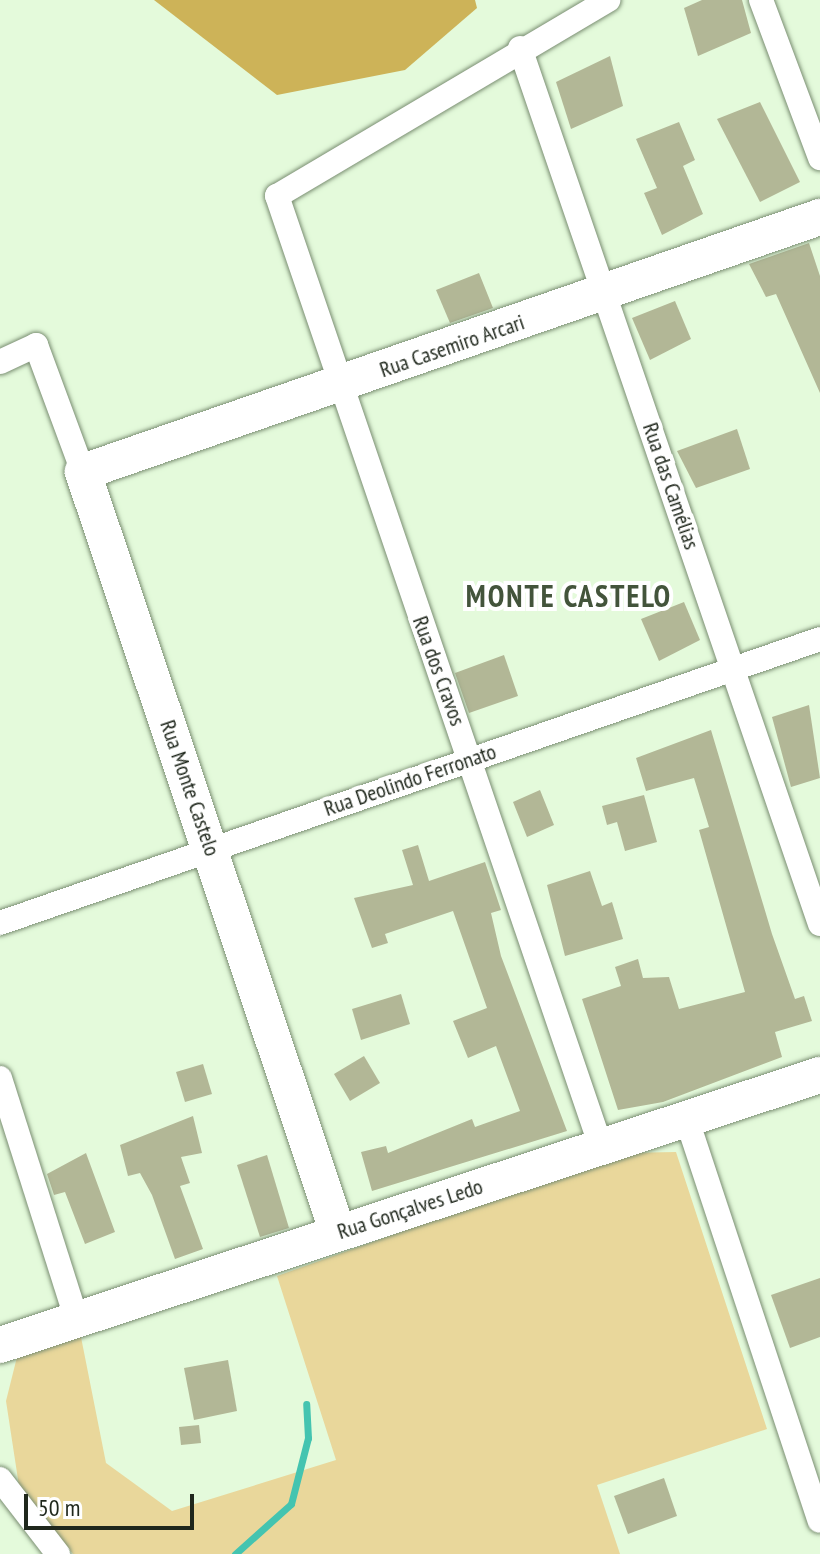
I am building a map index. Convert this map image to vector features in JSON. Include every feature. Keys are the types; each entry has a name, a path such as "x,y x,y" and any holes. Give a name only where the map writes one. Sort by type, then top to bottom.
{"street":[{"path":"520,48 608,0"},
{"path":"761,0 820,158"},
{"name":"Rua dos Cravos","path":"520,48 277,196 337,385 471,759 601,1147"},
{"name":"Rua das Camélias","path":"520,48 820,924"},
{"name":"Rua Casemiro Arcari","path":"83,472 604,295 820,217"},
{"name":"Rua Monte Castelo","path":"0,362 36,345 83,472 211,848 338,1233"},
{"name":"Rua Deolindo Ferronato","path":"0,923 820,639"},
{"name":"Rua Gonçalves Ledo","path":"0,1345 820,1075"},
{"path":"0,1078 76,1318"},
{"path":"687,1120 820,1521"},
{"path":"0,1479 58,1554"}],"shaded area":[{"path":"154,0 475,0 477,8 405,70 277,95"},
{"path":"676,1152 767,1429 597,1485 620,1554 73,1554 19,1486 6,1401 20,1345 79,1327 106,1463 172,1511 336,1460 277,1276 623,1153"}],"building":[{"path":"702,0 742,0 751,33 698,56 684,8"},
{"path":"610,56 623,106 571,129 556,82"},
{"path":"760,102 800,182 760,202 717,119"},
{"path":"679,122 695,160 683,166 703,214 662,235 644,193 657,188 636,139"},
{"path":"809,243 820,276 820,393 776,294 766,297 749,264"},
{"path":"479,273 493,308 450,323 436,290"},
{"path":"675,301 691,339 650,360 632,318"},
{"path":"737,429 750,469 696,488 677,451"},
{"path":"684,602 700,640 659,661 641,619"},
{"path":"504,655 518,696 469,713 455,673"},
{"path":"809,705 820,778 791,787 772,717"},
{"path":"711,730 772,934 795,999 804,996 812,1021 775,1032 782,1057 663,1102 618,1110 582,999 621,986 615,967 638,959 643,978 669,977 679,1009 745,992 699,830 709,827 694,778 646,791 636,758"},
{"path":"540,790 554,825 527,837 513,802"},
{"path":"644,795 657,842 625,851 617,822 607,825 602,806"},
{"path":"418,845 429,881 485,862 501,910 491,913 501,956 567,1131 372,1191 361,1152 386,1146 388,1153 472,1119 475,1127 520,1111 496,1046 468,1058 453,1021 487,1008 453,911 385,934 388,943 372,948 354,898 413,885 402,850"},
{"path":"590,871 602,906 612,902 623,939 565,956 547,885"},
{"path":"401,994 410,1024 361,1040 352,1009"},
{"path":"364,1056 380,1083 350,1101 334,1074"},
{"path":"203,1064 212,1094 185,1102 176,1072"},
{"path":"193,1116 202,1153 181,1157 190,1183 180,1186 203,1249 175,1259 152,1195 140,1173 128,1176 120,1145"},
{"path":"86,1153 115,1232 85,1244 65,1192 54,1195 47,1174"},
{"path":"267,1155 289,1228 260,1237 237,1165"},
{"path":"820,1278 820,1337 790,1348 771,1295"},
{"path":"228,1360 237,1411 194,1420 184,1368"},
{"path":"199,1425 201,1443 181,1445 179,1427"},
{"path":"664,1478 677,1516 628,1534 614,1496"}],"waterway":[{"path":"235,1554 291,1504 308,1438 306,1404"}],"district":[{"name":"MONTE CASTELO","path":"569,596"}]}
